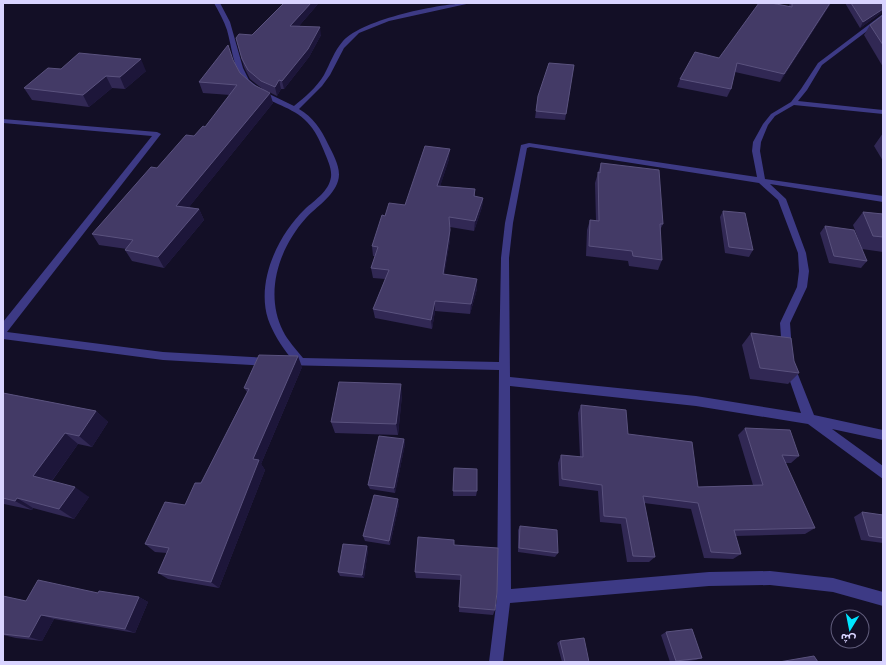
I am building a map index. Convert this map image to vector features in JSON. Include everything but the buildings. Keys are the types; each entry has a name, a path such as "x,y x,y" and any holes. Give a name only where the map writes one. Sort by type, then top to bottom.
{"street":[{"path":"217,3 227,22 240,70 247,81 259,93 306,116 314,125 332,162 335,176 332,186 301,218 286,241 275,263 270,287 271,311 279,333 300,362"},
{"path":"294,110 320,85 343,45 354,35 381,22 398,17 468,3"},
{"path":"883,16 820,64 804,90 793,103 773,115 760,133 756,151 761,180 782,199 802,253 804,271 802,287 785,323 790,373 809,418 883,473"},
{"path":"793,103 883,112"},
{"path":"3,122 157,134 3,329"},
{"path":"496,662 504,597 505,258 509,223 525,146 621,158 883,199"},
{"path":"3,335 163,356 215,360 505,366"},
{"path":"505,381 646,395 809,418 883,435"},
{"path":"504,597 709,580 770,578 833,586 883,599"}]}
